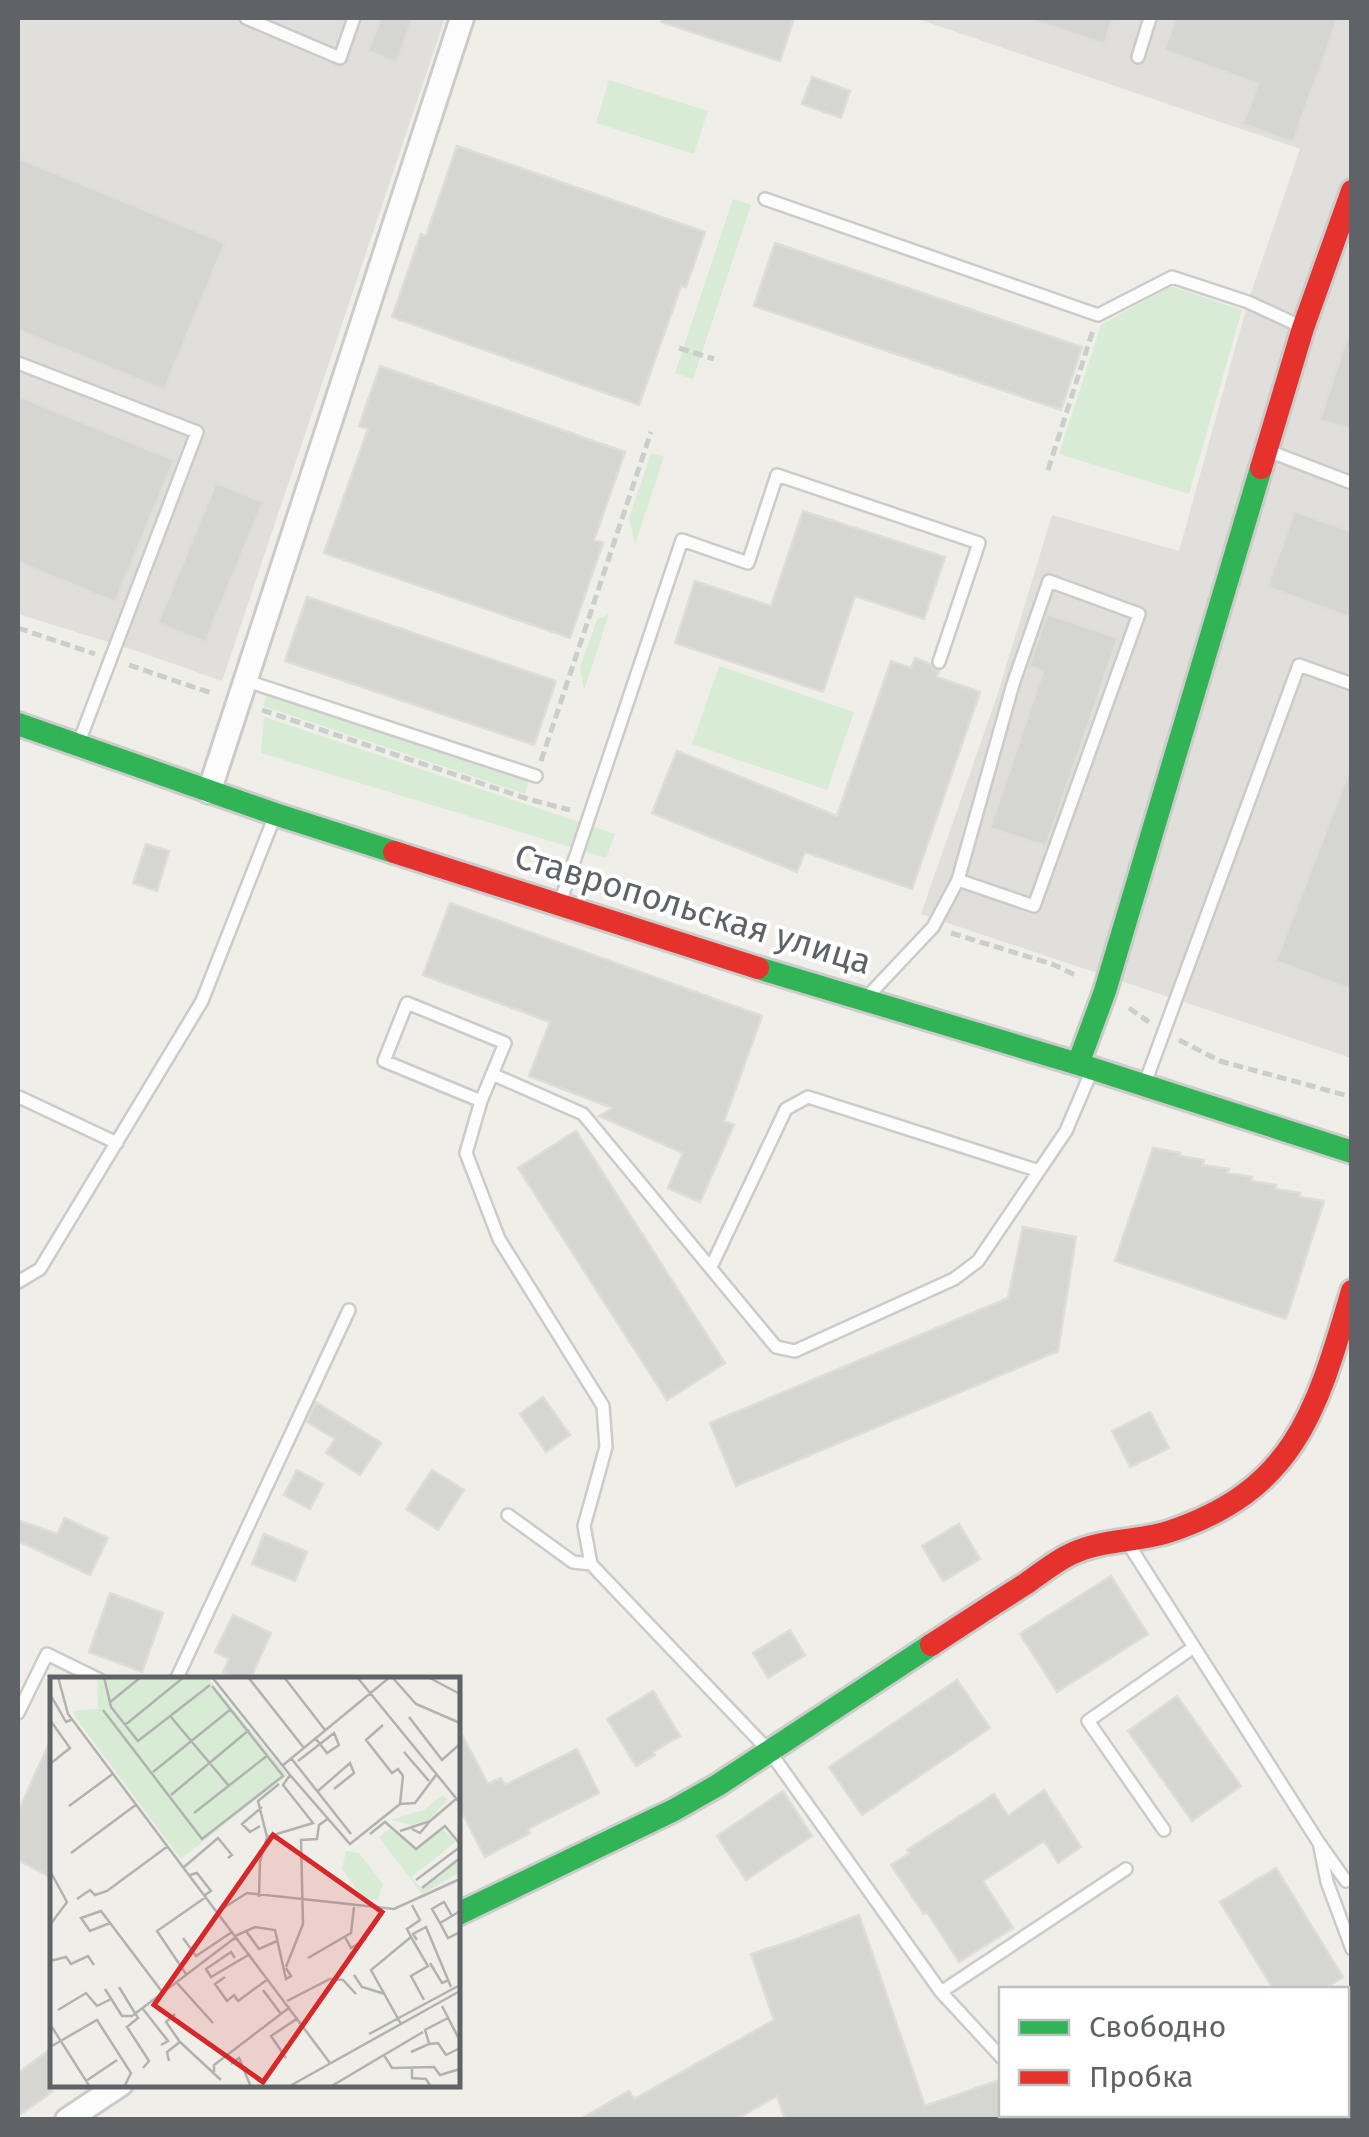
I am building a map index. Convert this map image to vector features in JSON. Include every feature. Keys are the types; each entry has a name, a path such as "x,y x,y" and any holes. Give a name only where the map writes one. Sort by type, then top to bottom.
{"street":[{"path":"209,792 462,18"},
{"path":"1085,1067 1304,328 1352,191"},
{"name":"Ставропольская улица","path":"18,724 275,814 1352,1152"},
{"path":"460,1913 718,1785 1070,1554 1107,1542 1165,1533 1220,1513 1247,1495 1269,1476 1293,1444 1324,1384 1352,1291"},
{"path":"67,2120 116,2087"}],"lane":[{"path":"246,18 340,58 354,18"},
{"path":"1138,57 1150,18"},
{"path":"764,199 1098,314 1172,276 1248,302 1304,328"},
{"path":"18,362 197,432 78,746"},
{"path":"1268,451 1352,482"},
{"path":"560,904 682,540 748,563 777,475 979,543 939,662"},
{"path":"864,1000 933,927 958,880 1048,581 1139,614 1034,906 958,880"},
{"path":"1144,1086 1299,665 1352,684"},
{"path":"244,692 536,776"},
{"path":"18,1282 40,1270 202,1000 275,814"},
{"path":"481,1101 384,1061 407,1003 505,1043 481,1101 466,1153 499,1239 603,1406 606,1447 584,1526 591,1564 770,1752 940,1992 999,2055"},
{"path":"492,1074 583,1114 776,1346 795,1352 954,1279 978,1260 1066,1131 1085,1067"},
{"path":"711,1268 786,1109 808,1098 1039,1171"},
{"path":"18,1099 116,1143"},
{"path":"177,1677 350,1310"},
{"path":"508,1515 573,1562 591,1564"},
{"path":"1126,1539 1346,1881"},
{"path":"1164,1830 1088,1722 1194,1647"},
{"path":"18,1714 47,1654 94,1677"},
{"path":"1319,1843 1327,1882 1352,1949"},
{"path":"940,1992 1126,1869"}],"path":[{"path":"1048,470 1098,314"},
{"path":"680,348 714,359"},
{"path":"528,799 651,432"},
{"path":"244,692 528,799 589,816"},
{"path":"933,927 1052,964 1105,991 1163,1032 1220,1061 1352,1096"}],"shaded area":[{"path":"18,18 445,18 222,681 18,614"},
{"path":"915,18 1351,18 1351,1058 921,914 998,693 1052,515 1179,551 1248,302 1300,149"}],"green space":[{"path":"609,80 708,111 694,154 596,123"},
{"path":"733,199 751,205 693,379 675,373"},
{"path":"1171,286 1242,310 1189,494 1059,454 1101,325"},
{"path":"651,453 664,457 635,544 629,518"},
{"path":"609,614 584,690 580,667 597,620"},
{"path":"719,666 854,712 827,790 692,744"},
{"path":"267,693 529,781 525,794 263,706"},
{"path":"264,717 615,834 606,858 261,753"}],"building":[{"path":"381,18 413,18 396,62 368,51"},
{"path":"662,18 794,18 780,61 661,22"},
{"path":"1037,18 1113,18 1104,44"},
{"path":"1176,18 1338,18 1293,142 1243,124 1258,84 1164,50"},
{"path":"812,77 850,91 841,118 802,104"},
{"path":"457,146 705,232 686,287 681,286 639,405 392,317 421,234 426,236"},
{"path":"18,158 225,243 164,390 18,330"},
{"path":"775,243 1082,347 1061,410 754,306"},
{"path":"1347,338 1352,339 1352,429 1320,420"},
{"path":"380,366 625,452 594,540 603,543 570,638 324,553 368,429 359,426"},
{"path":"18,396 174,460 115,602 18,562"},
{"path":"216,483 263,502 205,642 158,623"},
{"path":"803,511 945,557 924,619 855,596 823,692 675,643 695,581 771,606"},
{"path":"1295,511 1352,532 1352,618 1267,587"},
{"path":"307,597 556,681 534,745 285,661"},
{"path":"1047,614 1118,638 1046,846 990,828 1043,671 1029,666"},
{"path":"915,658 939,671 937,677 980,692 912,889 805,852 797,872 652,813 677,751 837,816 891,661 911,668"},
{"path":"1352,769 1352,990 1276,961"},
{"path":"146,844 169,851 157,891 133,883"},
{"path":"450,903 762,1016 724,1121 734,1125 700,1202 668,1188 683,1153 599,1116 612,1108 529,1076 550,1022 423,975"},
{"path":"576,1131 725,1363 667,1400 518,1168"},
{"path":"1153,1148 1204,1160 1203,1165 1229,1169 1227,1173 1300,1193 1299,1197 1324,1201 1286,1319 1115,1261"},
{"path":"1023,1227 1076,1237 1058,1351 736,1486 710,1423 1008,1298"},
{"path":"543,1397 570,1435 546,1452 520,1414"},
{"path":"316,1402 381,1443 360,1475 326,1453 335,1439 307,1422"},
{"path":"1150,1412 1169,1448 1130,1467 1112,1431"},
{"path":"297,1470 323,1484 310,1509 284,1495"},
{"path":"432,1470 464,1490 438,1530 406,1509"},
{"path":"65,1518 108,1538 90,1575 18,1541 18,1520 57,1534"},
{"path":"959,1524 980,1559 943,1581 922,1546"},
{"path":"264,1534 307,1552 295,1581 252,1564"},
{"path":"1111,1576 1148,1634 1057,1692 1020,1634"},
{"path":"110,1593 163,1613 142,1672 89,1652"},
{"path":"233,1615 271,1633 251,1677 234,1677 223,1672 229,1659 215,1652"},
{"path":"790,1630 805,1655 768,1678 753,1653"},
{"path":"957,1680 990,1728 862,1815 829,1767"},
{"path":"653,1691 680,1736 636,1766 607,1719"},
{"path":"1177,1696 1241,1786 1192,1821 1128,1731"},
{"path":"460,1731 488,1784 501,1778 505,1785 577,1749 599,1793 528,1829 530,1833 485,1857 460,1809"},
{"path":"50,1741 50,1877 18,1860 18,1812"},
{"path":"1044,1790 1081,1847 1058,1863 1044,1841 983,1881 1013,1928 959,1962 891,1865 910,1853 907,1850 994,1794 1008,1816"},
{"path":"783,1791 812,1836 746,1880 717,1836"},
{"path":"1276,1868 1343,1977 1328,1987 1272,1987 1220,1902"},
{"path":"859,1915 925,2106 999,2080 1002,2120 785,2120 777,2096 735,2120 579,2120 629,2091 634,2099 774,2020 751,1954"},
{"path":"50,2049 52,2092 18,2116 18,2073"}],"traffic: fast":[{"path":"1078,1064 1105,991 1261,468"},
{"path":"18,724 394,852"},
{"path":"758,968 1352,1152"},
{"path":"460,1913 718,1785 931,1645"}],"traffic: jam":[{"path":"1261,468 1303,328 1352,191"},
{"path":"394,852 758,968"},
{"path":"931,1645 1071,1554 1168,1532 1211,1514 1246,1493 1295,1440 1312,1408 1352,1291"}]}
